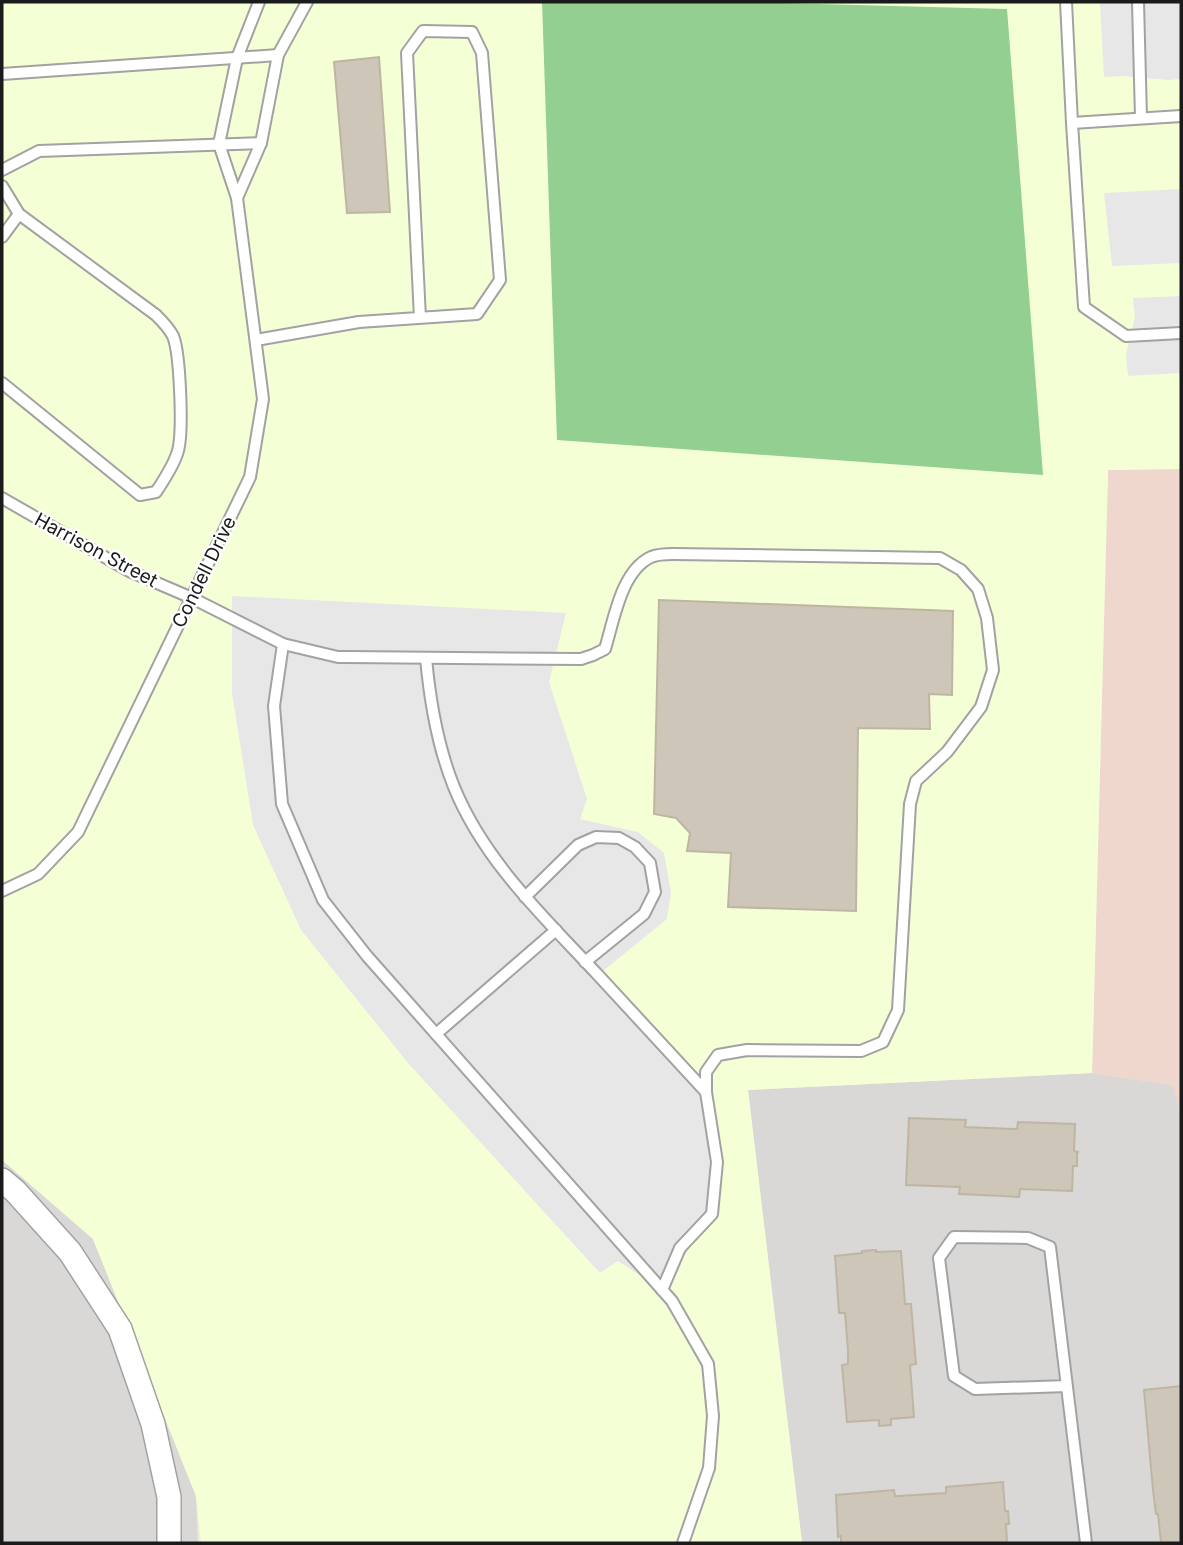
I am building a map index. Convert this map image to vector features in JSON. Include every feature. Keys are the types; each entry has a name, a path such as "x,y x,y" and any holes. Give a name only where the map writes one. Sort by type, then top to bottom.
{"street":[{"path":"2,1180 70,1252 120,1329 153,1424 169,1497 169,1543"}],"lane":[{"path":"219,144 237,58 259,2"},
{"path":"237,198 261,143 278,55 307,2"},
{"path":"1066,2 1084,307 1126,336 1181,333"},
{"path":"1138,2 1141,118"},
{"path":"256,340 359,322 419,318 477,314 500,280 482,53 472,32 423,32 407,52 419,318"},
{"path":"2,74 278,55"},
{"path":"1072,122 1181,116"},
{"path":"2,170 39,151 261,143"},
{"name":"Condell Drive","path":"2,891 38,874 78,832 250,477 263,398 237,198 219,144"},
{"path":"2,186 19,214 156,315 173,337 181,426 178,452 156,492 140,495 2,383"},
{"path":"2,237 19,214"},
{"name":"Harrison Street","path":"2,498 129,571 192,598 284,644 338,657 581,659 605,649 625,585 633,572 654,556 901,556 940,558 961,570 978,589 987,618 993,670 981,707 947,752 916,781 910,804 898,1010 883,1042 861,1051 747,1050 718,1055 706,1073 706,1092"},
{"path":"284,644 274,706 282,804 323,900 367,956 673,1301 708,1364 713,1416 709,1468 683,1543"},
{"path":"426,658 435,727 454,787 477,832 509,879 706,1092 717,1162 712,1213 680,1248 662,1290"},
{"path":"525,897 578,845 596,836 619,838 635,847 650,863 655,892 643,914 585,962"},
{"path":"436,1034 556,930"},
{"path":"1067,1386 975,1389 954,1376 939,1258 954,1237 1028,1238 1050,1247 1067,1386 1086,1543"}],"shaded area":[{"path":"2,2 1181,2 1181,469 1108,470 1092,1073 748,1090 802,1543 201,1543 196,1496 93,1239 2,1160"},
{"path":"1100,2 1181,2 1181,79 1104,77"},
{"path":"1181,189 1181,263 1112,266 1104,193"},
{"path":"1181,296 1181,373 1128,376 1126,355 1135,317 1133,298"},
{"path":"1181,469 1181,1117 1172,1085 1092,1073 1108,470"},
{"path":"232,596 566,613 549,682 587,799 580,819 638,832 664,853 671,892 667,919 598,975 706,1092 712,1214 662,1290 618,1261 600,1273 408,1063 301,930 253,825 232,693"},
{"path":"1092,1073 1173,1085 1181,1117 1181,1543 802,1543 748,1090"},
{"path":"2,1160 93,1239 196,1496 198,1543 2,1543"}],"green space":[{"path":"542,2 744,2 1007,9 1043,475 557,440"}],"building":[{"path":"379,57 390,212 347,213 334,62"},
{"path":"659,600 953,611 952,695 929,694 930,729 858,728 856,911 728,907 731,853 687,851 690,833 676,818 654,814"},
{"path":"909,1118 966,1120 965,1127 1014,1129 1017,1129 1018,1122 1075,1124 1074,1151 1078,1152 1077,1166 1073,1166 1072,1191 1020,1189 1019,1197 959,1194 960,1187 906,1185"},
{"path":"876,1250 901,1251 905,1304 911,1304 916,1364 910,1365 914,1417 891,1419 891,1425 879,1426 879,1420 847,1422 842,1365 848,1364 848,1350 845,1313 839,1313 835,1256"},
{"path":"1181,1386 1181,1543 1161,1543 1144,1390"},
{"path":"1003,1482 1005,1511 1008,1511 1009,1524 1006,1524 1007,1543 841,1543 841,1536 838,1537 836,1495 894,1490 895,1496 946,1493 946,1487"}]}
